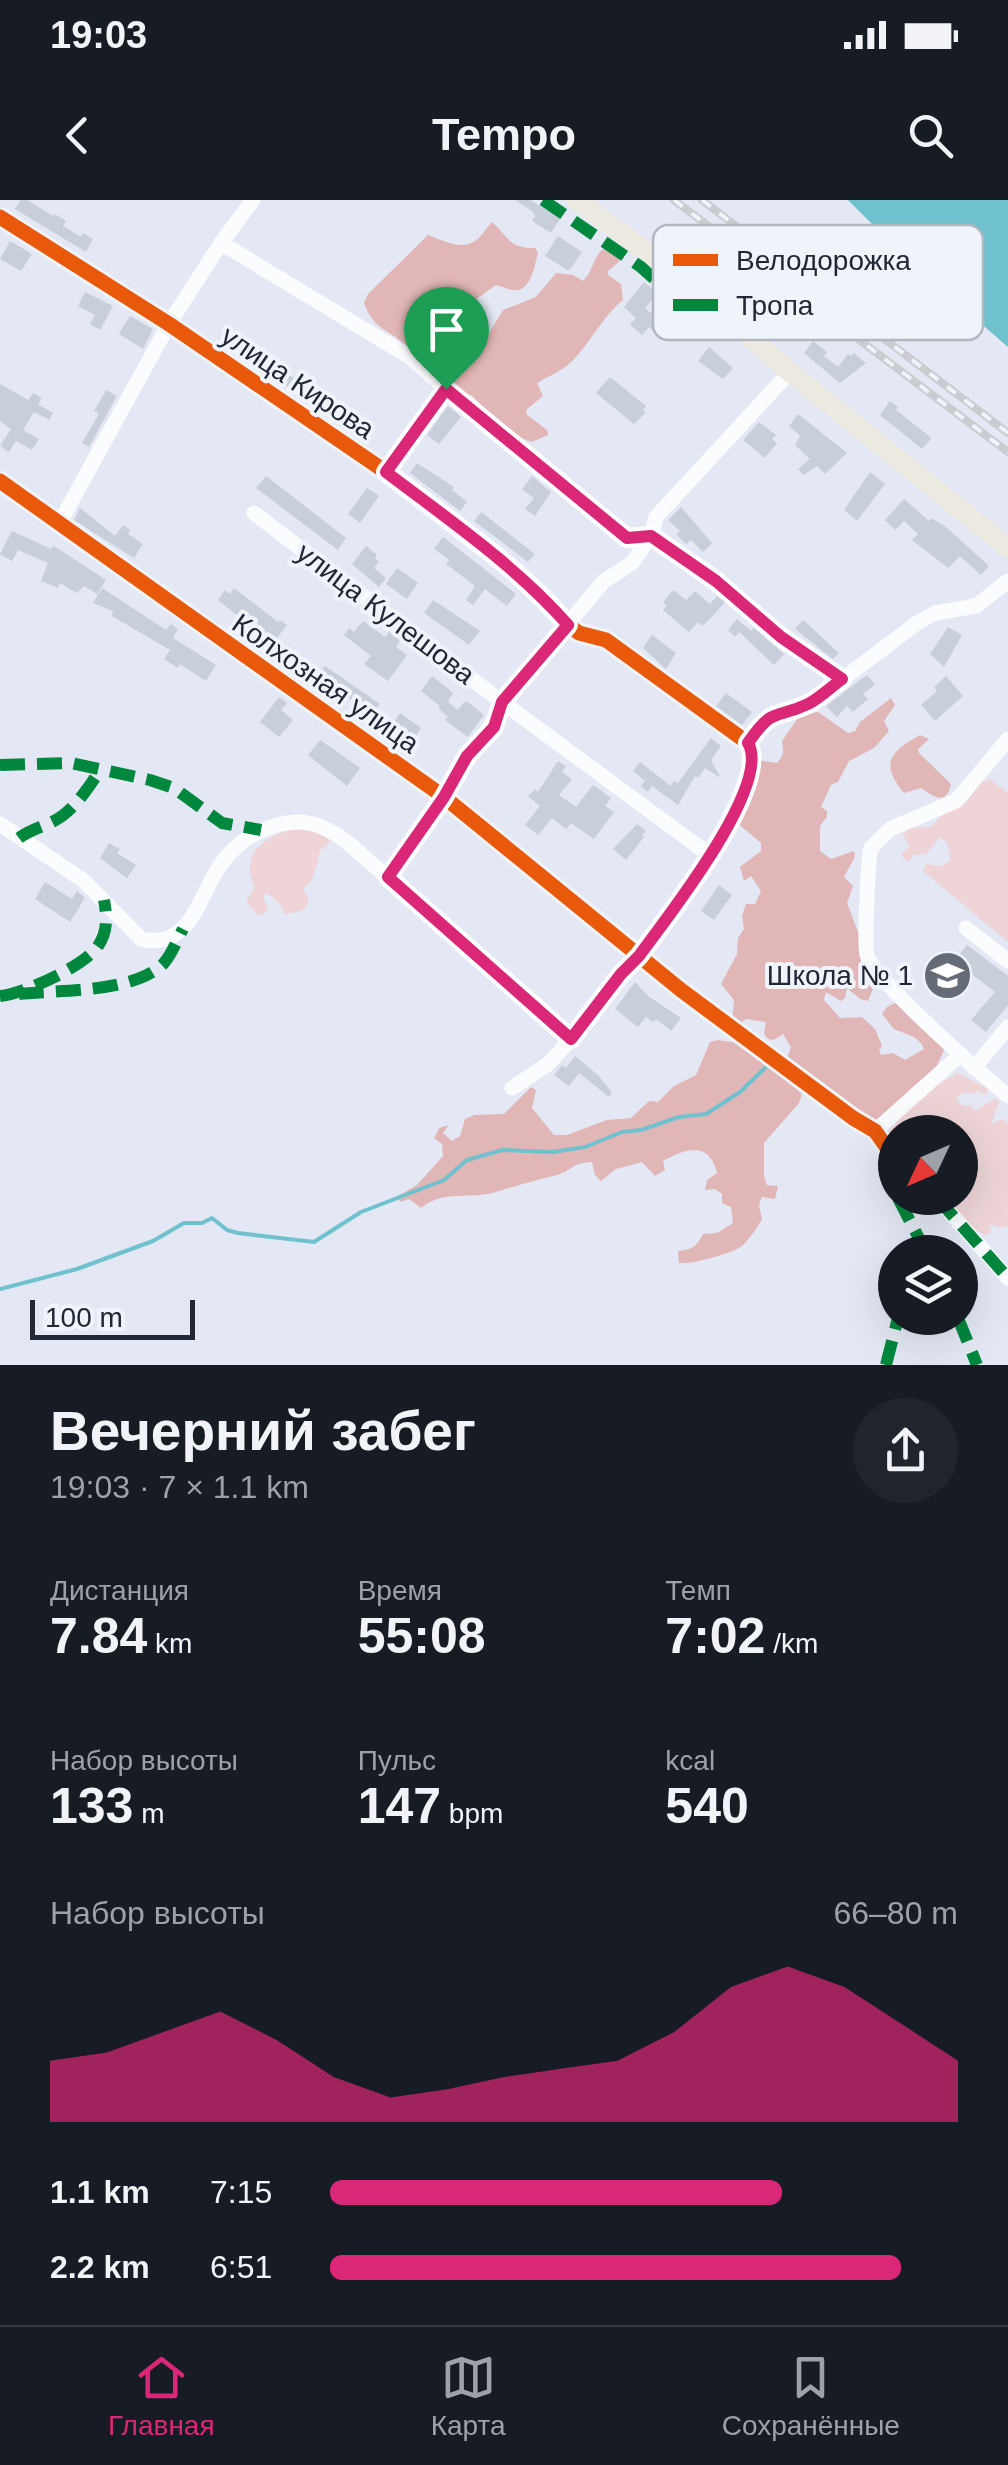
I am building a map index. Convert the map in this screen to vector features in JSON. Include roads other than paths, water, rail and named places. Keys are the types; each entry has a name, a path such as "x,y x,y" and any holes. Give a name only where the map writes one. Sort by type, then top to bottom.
{"main road":[{"path":"576,200 653,256"},
{"path":"753,340 1008,548"}],"street":[{"path":"59,524 169,324 253,200"},
{"name":"улица Кирова","path":"0,217 169,324 386,472 507,565 580,634 606,640 748,743"},
{"path":"221,243 410,357 627,538 651,536 842,679"},
{"path":"388,877 444,797 467,756 494,727 502,702 604,581 632,563 651,536 656,516 790,372"},
{"path":"386,472 446,389"},
{"name":"Колхозная улица","path":"0,481 444,797 639,956 878,1135"},
{"name":"улица Кулешова","path":"254,512 711,856"},
{"path":"512,1088 548,1064 571,1039 639,956 730,829 752,757 748,743 770,716 811,703 926,616 976,606 1008,581"},
{"path":"494,727 514,719 529,722"},
{"path":"1008,739 956,801 890,829 871,848 867,958 902,999 1008,1096"},
{"path":"0,824 84,881 142,939 164,940 183,929 200,908 219,867 247,837 289,822 312,822 352,846 571,1039"},
{"path":"966,928 1008,961"},
{"path":"974,1068 1008,1027"},
{"path":"875,1131 960,1055"},
{"path":"951,1215 1008,1278"}],"water":[{"path":"848,200 1008,200 1008,347 983,325 983,225 873,225"}],"waterway":[{"path":"0,1289 77,1269 153,1241 184,1223 202,1223 212,1218 238,1233 314,1242 361,1212 444,1180 467,1160 502,1150 553,1152 585,1147 622,1132 706,1114 740,1092 765,1068"}],"railway":[{"path":"674,200 707,225"},
{"path":"702,200 735,225"},
{"path":"860,340 1008,452"},
{"path":"886,340 1008,433"}],"place":[{"name":"Школа № 1","path":"948,975"}]}
